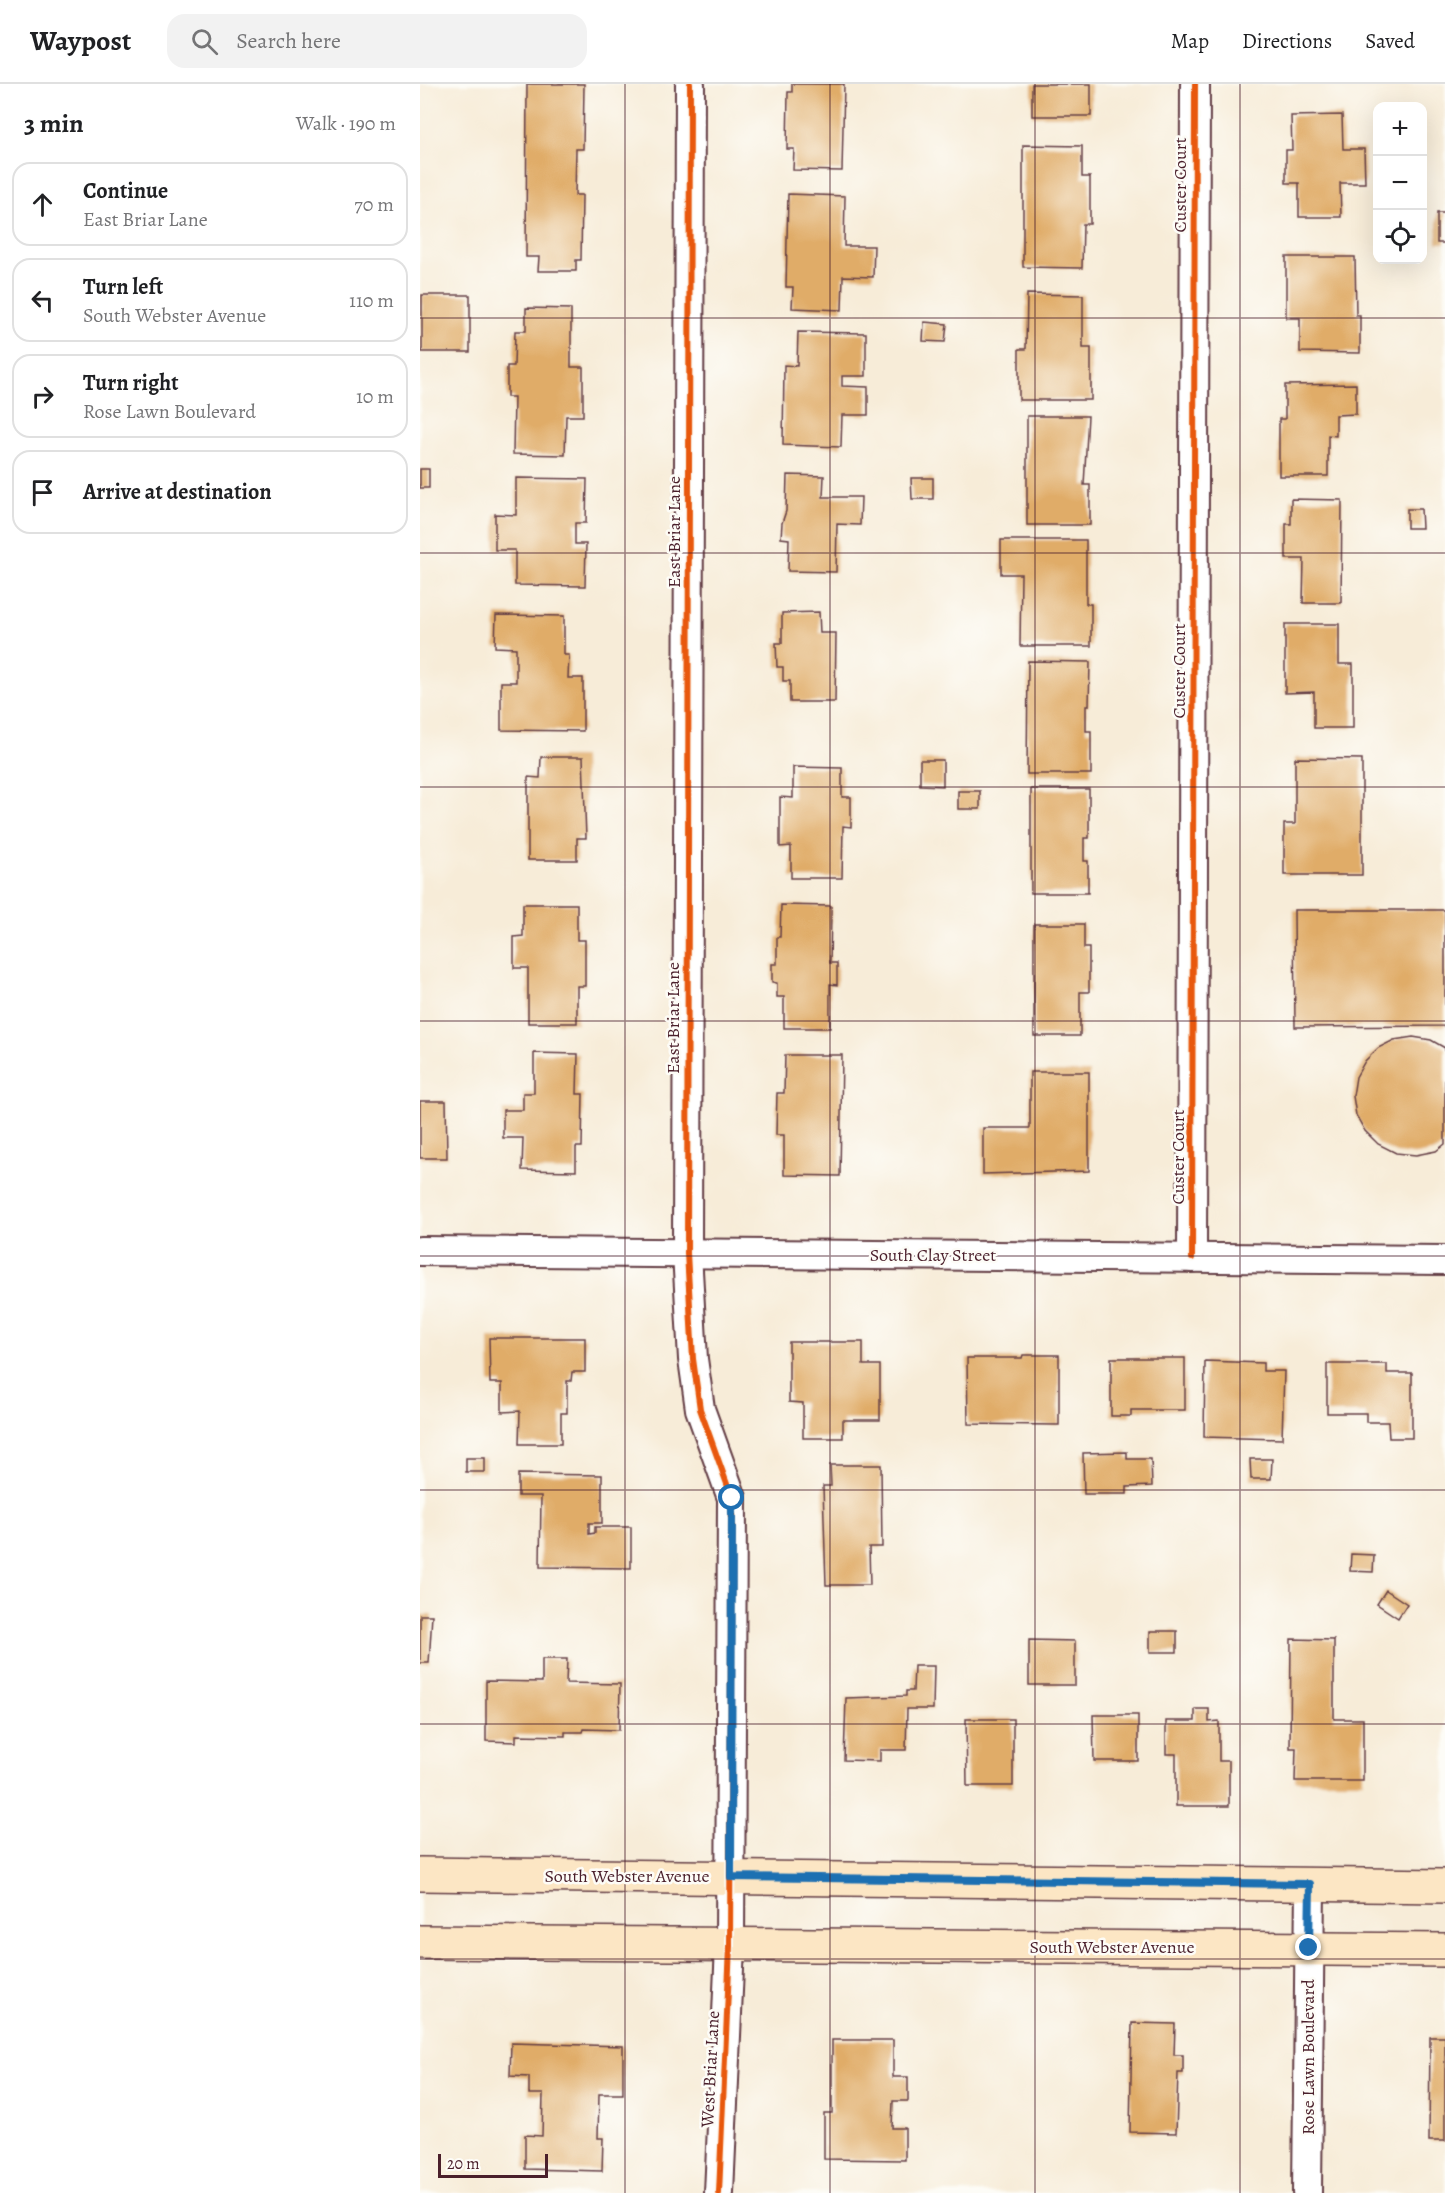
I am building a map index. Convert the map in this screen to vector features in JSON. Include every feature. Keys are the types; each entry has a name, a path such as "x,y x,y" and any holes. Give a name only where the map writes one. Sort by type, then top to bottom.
{"main road":[{"name":"South Webster Avenue","path":"420,1875 1445,1886"},
{"name":"South Webster Avenue","path":"420,1942 1445,1950"}],"street":[{"name":"East Briar Lane","path":"690,84 687,1253 693,1359 700,1409 732,1498 730,1946"},
{"name":"Custer Court","path":"1192,1258 1195,84"},
{"name":"South Clay Street","path":"420,1251 1445,1260"},
{"name":"Rose Lawn Boulevard","path":"1307,2193 1310,1884"},
{"name":"West Briar Lane","path":"719,2193 730,1946"}],"building":[{"path":"527,84 584,84 583,149 576,149 575,195 582,195 581,260 576,260 576,271 538,271 539,257 526,257"},
{"path":"792,84 844,84 842,171 793,170 794,149 787,149 788,92 792,92"},
{"path":"1032,84 1091,84 1091,116 1032,116"},
{"path":"1342,115 1343,149 1364,149 1365,183 1340,183 1341,217 1299,217 1299,183 1286,183 1286,150 1292,150 1291,116"},
{"path":"1023,145 1082,146 1082,177 1090,177 1090,224 1083,224 1082,268 1023,267"},
{"path":"788,194 845,196 844,246 874,246 873,277 843,276 842,310 792,308 793,287 786,287"},
{"path":"1437,213 1445,213 1445,243 1437,243"},
{"path":"1286,257 1355,257 1356,315 1360,315 1360,353 1300,352 1300,318 1286,318"},
{"path":"1027,294 1083,295 1083,348 1091,348 1091,400 1019,400 1019,349 1026,349"},
{"path":"422,295 470,295 470,352 422,352"},
{"path":"526,308 571,309 571,367 583,367 583,416 566,416 565,455 513,454 514,397 507,397 507,366 514,366 515,331 526,331"},
{"path":"924,322 947,324 945,342 923,341"},
{"path":"798,332 866,333 866,376 842,376 842,386 868,387 868,415 842,415 841,447 783,445 784,365 797,366"},
{"path":"1356,384 1356,414 1336,415 1336,436 1328,435 1328,476 1279,476 1279,419 1285,419 1285,385"},
{"path":"1027,416 1088,416 1084,485 1090,485 1090,525 1027,525"},
{"path":"420,469 429,469 429,488 420,488"},
{"path":"787,475 824,476 823,497 861,497 860,525 837,524 836,572 788,571 789,539 781,538 786,511"},
{"path":"516,478 587,479 586,523 575,523 575,544 586,544 585,586 515,585 515,550 495,550 495,514 516,515"},
{"path":"911,478 933,478 933,499 912,499"},
{"path":"1291,499 1342,500 1341,603 1303,603 1304,559 1286,559 1286,524 1291,524"},
{"path":"1407,509 1421,509 1422,528 1407,528"},
{"path":"1001,540 1086,540 1086,604 1091,604 1091,646 1020,646 1021,574 1001,574"},
{"path":"819,612 820,633 836,633 835,702 790,702 790,681 783,681 783,667 777,667 776,643 782,643 782,613"},
{"path":"496,615 564,616 564,655 569,655 568,678 583,678 583,731 501,730 501,682 516,682 516,648 495,647"},
{"path":"1285,624 1339,624 1339,664 1353,664 1353,728 1314,728 1314,692 1285,693"},
{"path":"1028,661 1090,662 1086,731 1091,731 1091,774 1027,774"},
{"path":"541,757 583,757 586,838 577,838 577,860 528,860 528,777 540,778"},
{"path":"1295,758 1362,759 1362,875 1284,875 1284,824 1295,824"},
{"path":"920,760 943,760 943,786 920,785"},
{"path":"793,767 842,768 842,797 851,797 851,827 843,826 842,878 791,878 791,846 780,847 780,797 793,798"},
{"path":"1031,789 1089,789 1089,838 1084,838 1084,861 1088,861 1088,893 1031,893"},
{"path":"958,791 980,791 980,809 958,809"},
{"path":"523,904 577,904 577,940 585,940 585,986 577,986 577,1023 528,1023 528,968 514,968 514,937 523,936"},
{"path":"781,905 831,906 830,963 837,963 837,985 830,984 830,1028 784,1028 784,997 777,997 777,983 772,982 772,964 777,964 777,937 780,937"},
{"path":"1294,910 1445,910 1445,1026 1295,1027"},
{"path":"1034,924 1084,924 1084,948 1089,948 1089,992 1080,992 1080,1036 1034,1036"},
{"path":"1413,1037 1431,1040 1445,1048 1445,1144 1436,1151 1416,1155 1396,1153 1378,1144 1365,1131 1356,1115 1353,1096 1356,1077 1365,1061 1378,1048 1394,1040"},
{"path":"534,1053 578,1054 577,1094 583,1094 582,1147 576,1147 576,1171 522,1170 523,1138 503,1138 503,1110 523,1110 523,1093 534,1093"},
{"path":"785,1055 842,1055 840,1176 784,1175 784,1135 776,1135 777,1093 784,1093"},
{"path":"1030,1072 1089,1072 1089,1171 983,1174 983,1128 1030,1128"},
{"path":"420,1101 446,1101 447,1158 420,1158"},
{"path":"489,1338 585,1338 585,1372 572,1372 571,1381 567,1381 567,1413 561,1413 561,1444 519,1444 520,1411 502,1412 502,1383 490,1383"},
{"path":"789,1342 863,1342 863,1365 880,1365 880,1420 843,1420 843,1438 803,1438 803,1403 789,1402"},
{"path":"1023,1355 1059,1355 1059,1425 968,1424 967,1358 1022,1358"},
{"path":"1111,1358 1185,1358 1185,1410 1131,1410 1131,1416 1111,1416"},
{"path":"1205,1361 1263,1363 1263,1371 1284,1371 1282,1439 1204,1437"},
{"path":"1327,1364 1387,1364 1387,1373 1412,1373 1412,1438 1389,1438 1388,1422 1366,1422 1366,1413 1327,1413"},
{"path":"1127,1452 1127,1459 1151,1459 1152,1486 1127,1487 1127,1494 1084,1494 1083,1453"},
{"path":"466,1458 485,1458 485,1472 466,1472"},
{"path":"1250,1459 1272,1459 1271,1479 1251,1479"},
{"path":"830,1465 881,1465 882,1547 869,1547 870,1585 826,1585 823,1486 831,1486"},
{"path":"518,1474 602,1475 602,1523 589,1523 589,1534 595,1533 595,1527 631,1527 631,1568 540,1567 541,1496 518,1496"},
{"path":"1351,1554 1374,1555 1373,1572 1350,1571"},
{"path":"1386,1590 1407,1604 1398,1618 1377,1604"},
{"path":"420,1615 432,1615 429,1663 420,1663"},
{"path":"1150,1631 1177,1631 1177,1652 1150,1652"},
{"path":"1291,1639 1334,1640 1334,1719 1363,1719 1363,1781 1295,1781 1296,1748 1290,1748"},
{"path":"1029,1640 1075,1641 1075,1685 1029,1685"},
{"path":"542,1659 567,1659 566,1683 620,1684 619,1730 584,1729 583,1732 565,1732 565,1736 516,1735 516,1742 486,1741 486,1681 542,1682"},
{"path":"914,1666 934,1666 933,1709 907,1709 906,1750 880,1750 880,1761 844,1760 846,1698 906,1696 906,1691 913,1691"},
{"path":"1195,1709 1209,1709 1209,1722 1219,1721 1219,1761 1229,1761 1229,1806 1176,1806 1176,1754 1166,1754 1166,1721 1195,1721"},
{"path":"1093,1715 1138,1715 1138,1761 1094,1761"},
{"path":"966,1719 1013,1719 1013,1786 967,1786"},
{"path":"1132,2023 1175,2024 1174,2055 1183,2055 1183,2073 1178,2073 1176,2133 1130,2132"},
{"path":"1430,2037 1445,2037 1445,2141 1429,2141"},
{"path":"832,2040 893,2040 893,2077 908,2077 908,2101 893,2101 892,2128 905,2128 905,2160 824,2159 824,2113 832,2113"},
{"path":"511,2043 623,2046 623,2094 599,2094 598,2138 603,2138 602,2171 525,2169 525,2135 542,2136 543,2094 529,2094 529,2077 510,2076"}],"cycle path":[{"path":"690,84 687,1253 693,1359 700,1409 732,1498 730,1946 719,2193"},
{"path":"1192,1258 1195,84"}],"route":[{"path":"732,1498 731,1877 1310,1884 1309,1948"}]}
